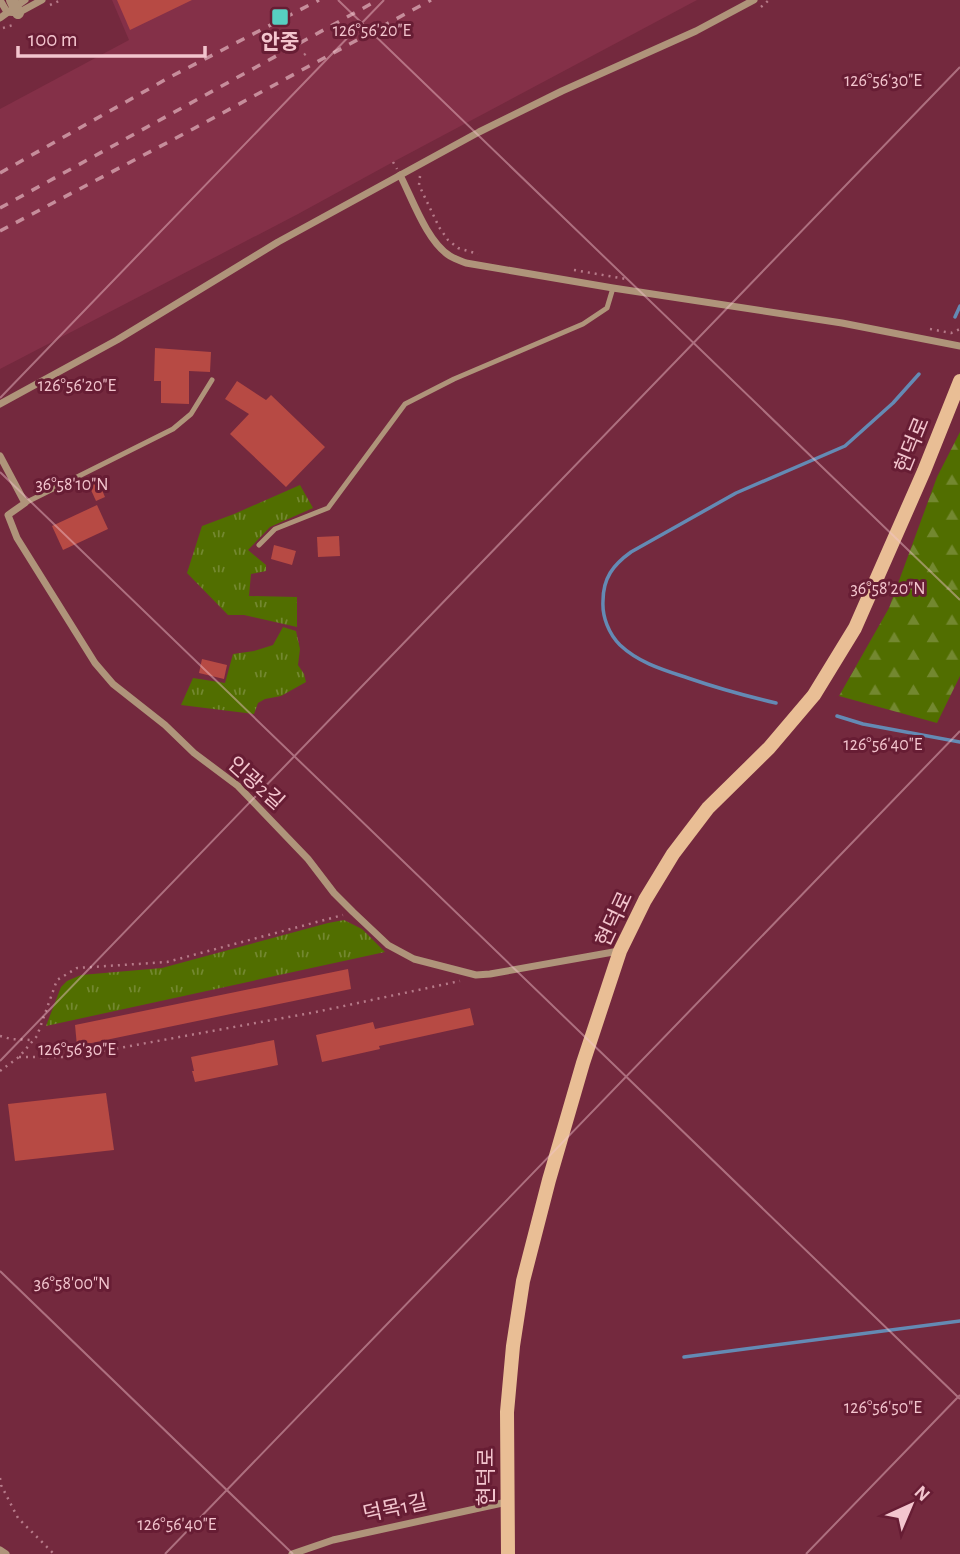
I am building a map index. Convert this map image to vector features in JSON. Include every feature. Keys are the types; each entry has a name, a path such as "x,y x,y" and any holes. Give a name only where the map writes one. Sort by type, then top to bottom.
{"main road":[{"name":"현덕로","path":"508,1554 508,1412 513,1346 523,1281 548,1180 620,951 645,900 673,854 708,808 769,748 814,695 855,628 960,381"}],"street":[{"path":"0,0 16,6"},
{"path":"0,18 16,6 42,0"},
{"path":"0,404 117,340 278,242 479,132 550,96 696,31 754,0"},
{"path":"400,175 438,245 450,256 475,264 842,323 960,346"},
{"path":"0,456 25,503"},
{"name":"인광2길","path":"25,503 8,515 17,538 95,663 113,684 237,786 308,859 334,893 388,945 414,959 476,975 620,951"},
{"name":"덕목1길","path":"292,1554 333,1540 507,1502"},
{"path":"0,1550 6,1554"}],"lane":[{"path":"258,545 275,529 328,508 405,404 454,379 583,324 607,309 613,288"},
{"path":"25,503 173,429 191,414 212,380"}],"path":[{"path":"0,29 13,26"},
{"path":"419,185 439,228 448,240 458,248 476,254"},
{"path":"573,270 628,279"},
{"path":"923,328 951,333 960,329"},
{"path":"0,1071 19,1057 37,1036 57,980 77,968 167,962 353,912"},
{"path":"19,1057 70,1057 316,1012 455,983 476,975"},
{"path":"0,1036 33,1040"},
{"path":"0,1478 18,1518 54,1554"}],"shaded area":[{"path":"112,0 697,0 298,214 0,369 0,109 129,40"}],"green space":[{"path":"960,432 960,676 937,723 839,696 889,608 937,477"},
{"path":"300,485 313,508 270,527 248,550 266,565 266,571 251,574 249,596 297,597 297,627 244,615 228,615 187,573 202,526"},
{"path":"283,627 296,631 300,649 298,665 306,682 281,696 258,703 254,714 181,705 193,678 225,683 233,654 273,645"},
{"path":"344,920 362,929 385,952 46,1026 61,987 81,975 162,968"}],"building":[{"path":"117,0 192,0 130,30"},
{"path":"155,348 211,352 210,372 189,371 189,404 161,403 161,381 154,381"},
{"path":"237,381 266,400 271,395 325,447 286,487 230,434 249,414 225,399"},
{"path":"96,476 105,497 96,501 87,481"},
{"path":"97,505 108,529 63,550 52,526"},
{"path":"339,536 340,556 318,557 317,537"},
{"path":"274,545 296,551 292,565 271,559"},
{"path":"202,659 227,665 224,679 199,673"},
{"path":"348,969 351,989 77,1046 75,1025"},
{"path":"470,1008 474,1025 322,1062 316,1035 373,1022 375,1029"},
{"path":"274,1040 278,1065 195,1082 191,1057"},
{"path":"106,1093 114,1150 15,1161 8,1104"}],"waterway":[{"path":"955,317 960,306"},
{"path":"776,703 670,672 627,651 613,636 605,619 603,593 607,579 614,567 631,552 736,493 845,446 893,403 919,374"},
{"path":"837,716 863,724 960,742"},
{"path":"684,1357 960,1321"}],"railway":[{"path":"0,173 170,77 319,0"},
{"path":"0,208 378,0"},
{"path":"0,231 431,0"}],"place":[{"name":"안중","path":"280,17"}]}
